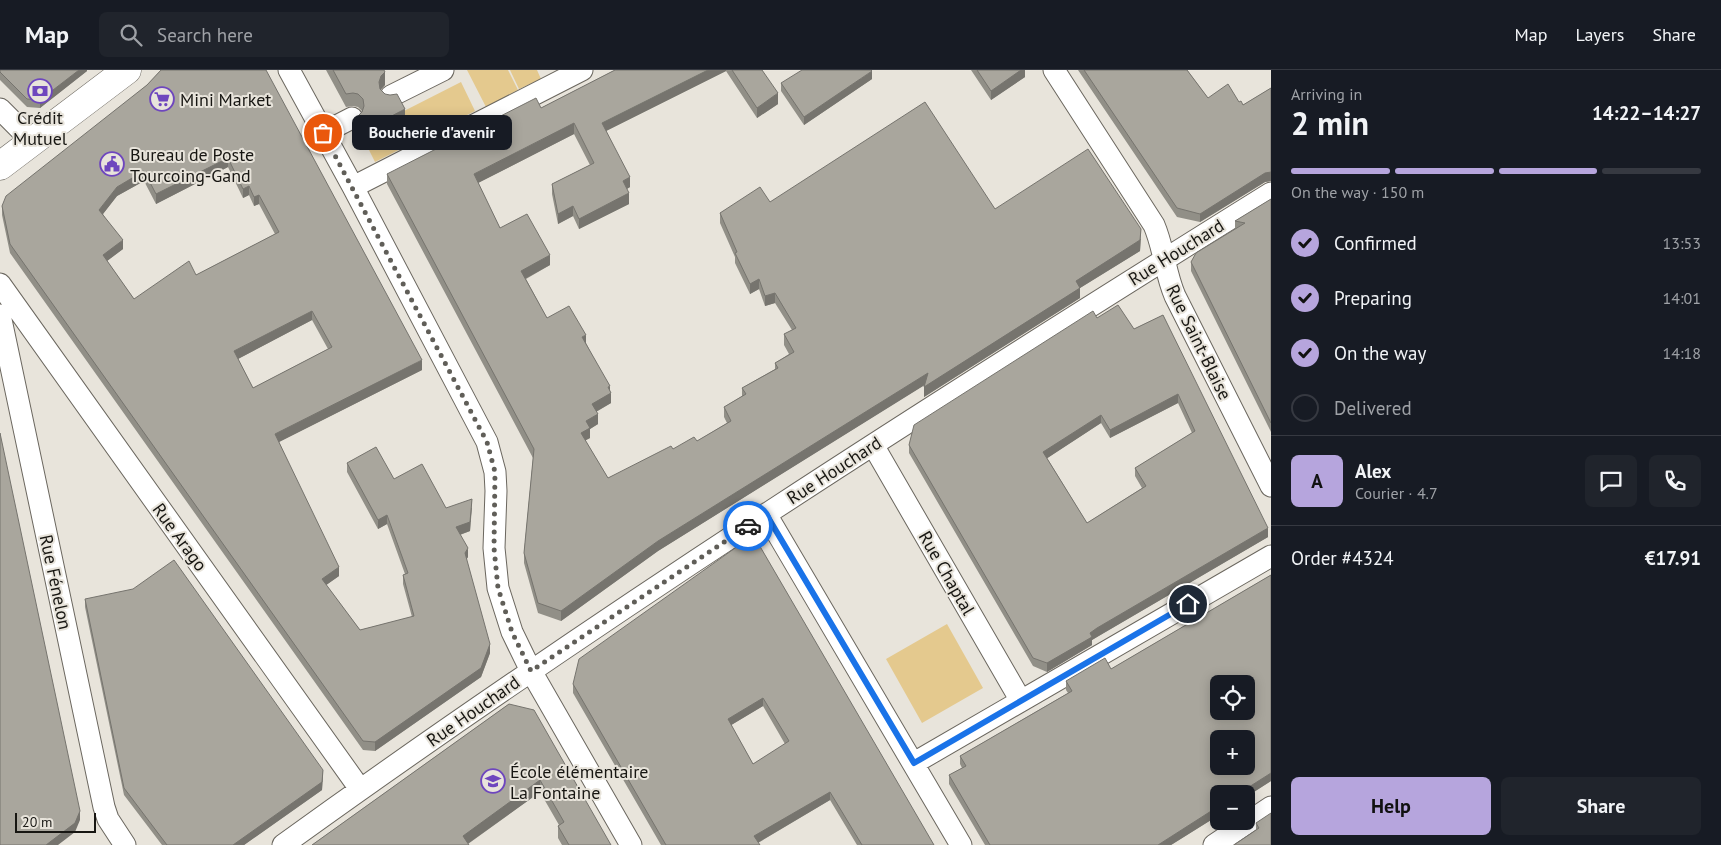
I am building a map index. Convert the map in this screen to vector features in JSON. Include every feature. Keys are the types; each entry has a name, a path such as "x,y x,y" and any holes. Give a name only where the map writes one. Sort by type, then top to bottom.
{"main road":[{"path":"0,166 126,70"}],"street":[{"path":"288,70 353,187 487,442 495,472 494,548 498,588 512,632 531,671 631,845"},
{"path":"392,96 443,70"},
{"path":"353,187 582,70"},
{"name":"Rue Saint-Blaise","path":"1054,70 1154,225 1159,236 1169,282 1175,296 1271,486"},
{"path":"0,110 32,142"},
{"path":"323,133 352,118"},
{"name":"Rue Houchard","path":"283,845 360,789 531,671 766,514 1271,193"},
{"name":"Rue Arago","path":"0,284 360,789"},
{"name":"Rue Fénelon","path":"0,315 104,807 108,819 125,845"},
{"name":"Rue Chaptal","path":"873,445 1021,701"},
{"path":"766,514 961,845"},
{"path":"914,763 1271,556"},
{"path":"1214,845 1271,807"}],"shaded area":[{"path":"467,70 508,70 518,90 486,107"},
{"path":"510,70 537,70 541,79 519,89"},
{"path":"461,82 475,111 375,162 367,146 407,123 402,112"},
{"path":"947,624 983,688 922,723 886,659"}],"building":[{"path":"0,70 79,70 40,100 27,99"},
{"path":"161,70 266,70 422,360 275,434 339,567 322,579 360,630 414,616 403,575 408,573 387,515 378,520 347,463 376,447 394,479 422,464 446,508 472,499 470,522 456,527 468,548 465,553 490,644 481,668 375,742 363,741 10,244 2,206 6,196 147,85","holes":["228,158 243,189 249,186 254,197 259,195 279,232 196,275 189,261 134,299 103,255 123,240 99,210 117,187 144,171 156,194","312,311 332,347 253,388 234,351"]},
{"path":"333,70 384,70 385,72 379,82 380,89 385,94 397,94 405,109 365,130 358,116 364,106 363,99 358,94 346,94"},
{"path":"615,70 708,70 602,123 630,177 623,181 629,193 579,219 573,206 558,214 552,184 594,163 574,123 474,174 500,228 527,214 550,255 521,271 547,318 569,306 586,335 582,337 610,386 608,387 611,393 592,404 598,414 586,421 590,428 581,433 608,478 671,446 673,449 694,437 697,441 731,421 724,407 746,394 742,388 778,368 775,363 794,352 784,334 796,328 775,293 765,296 759,279 750,284 735,253 737,252 720,213 760,187 770,202 925,102 995,209 1088,149 1141,229 1140,240 1076,281 1080,288 924,387 928,373 658,541 561,611 538,603 524,553 534,449 387,174 536,98 541,108"},
{"path":"732,70 762,70 778,93 757,108"},
{"path":"802,70 872,71 804,117 781,83"},
{"path":"977,70 1021,70 991,91"},
{"path":"1084,70 1187,70 1208,98 1228,84 1239,102 1241,101 1243,105 1271,88 1271,172 1265,173 1200,214 1177,208"},
{"path":"1271,199 1271,423 1191,262 1196,253 1245,223 1235,221"},
{"path":"1118,305 1134,329 1163,315 1268,528 1097,628 1090,633 1092,637 1047,663 1033,658 909,445 914,425 1093,311 1097,318","holes":["1178,394 1195,431 1135,468 1146,486 1087,523 1043,452 1101,415 1110,430"]},
{"path":"0,433 80,811 75,823 46,845 0,845"},
{"path":"745,541 758,543 934,845 862,845 830,792 754,836 760,845 666,845 573,684 579,659","holes":["763,698 789,741 753,764 728,719"]},
{"path":"174,560 323,770 322,782 233,845 167,845 124,788 85,599 133,589"},
{"path":"1271,575 1271,773 1252,785 1210,785 1210,812 1158,845 990,845 949,775 966,766 960,756 1072,691 1066,681 1105,658 1111,669"},
{"name":"École élémentaire La Fontaine","path":"509,704 534,710 611,845 569,845 558,826 564,822 540,780 463,836 469,845 312,845"},
{"path":"1271,813 1271,845 1234,845 1259,828 1256,823"}],"way so far":[{"path":"323,133 487,442 495,472 494,548 498,588 512,632 531,671 748,526"}],"place":[{"name":"Crédit Mutuel","path":"40,91"},
{"name":"Mini Market","path":"162,99"},
{"name":"Boucherie d'avenir","path":"323,133"},
{"name":"Bureau de Poste Tourcoing-Gand","path":"112,164"},
{"name":"École élémentaire La Fontaine","path":"493,781"}],"route":[{"path":"748,526 766,514 914,763 1188,604"}]}
